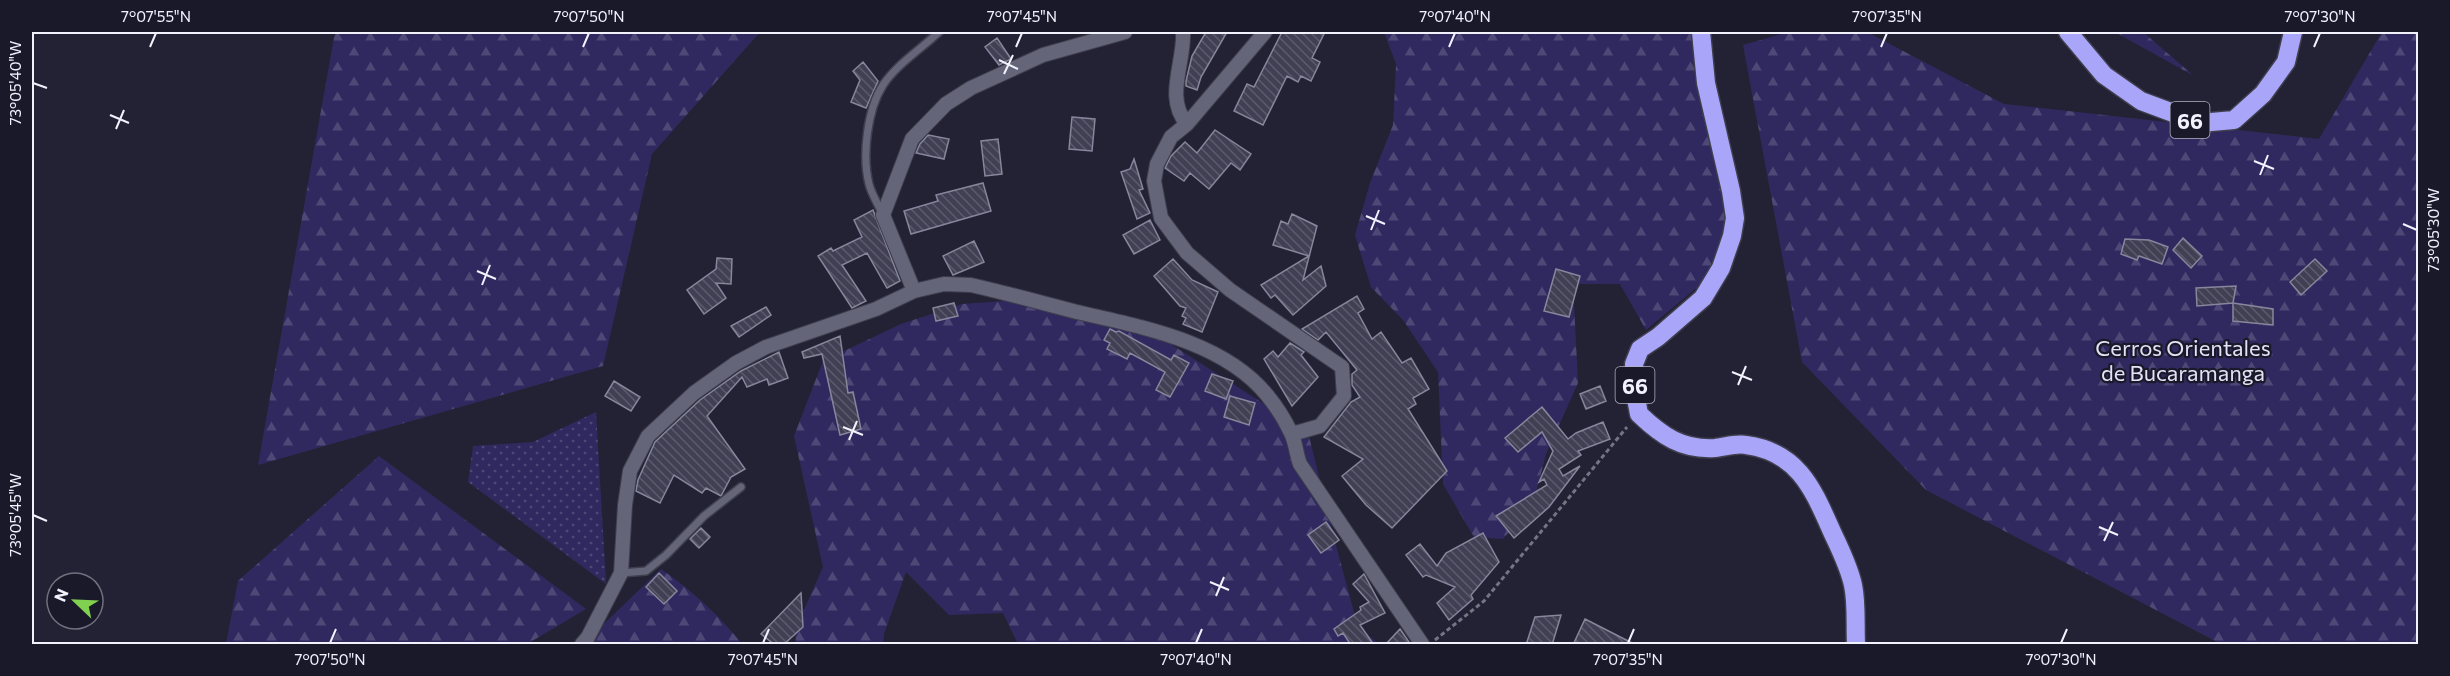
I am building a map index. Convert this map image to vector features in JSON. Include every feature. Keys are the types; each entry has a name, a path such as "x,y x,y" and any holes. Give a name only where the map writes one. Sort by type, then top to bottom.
{"highway":[{"name":"66","path":"1701,32 1706,83 1735,218 1732,236 1721,268 1703,298 1658,337 1640,349 1634,364 1635,393 1639,414 1674,442 1690,448 1745,444 1785,459 1801,473 1815,492 1846,562 1853,586 1856,645"},
{"name":"66","path":"2068,32 2104,75 2141,101 2200,123 2234,120 2263,94 2286,62 2294,32"}],"street":[{"path":"914,291 883,215 912,139 946,104 971,88 1043,55 1125,32"},
{"path":"1182,32 1184,45 1177,78 1176,103 1179,115 1187,124"},
{"path":"1265,32 1187,124 1171,137 1157,164 1154,181 1161,218 1188,253 1230,290 1342,367 1344,396 1320,426 1292,434"},
{"path":"582,645 621,573 625,505 630,471 648,436 694,393 736,363 766,347 876,309 914,291 944,284 971,285 1150,328 1216,355 1247,374 1267,394 1292,434 1296,454 1304,469 1422,645"}],"lane":[{"path":"883,215 869,185 865,150 872,114 882,86 939,32"},
{"path":"621,573 646,571 666,555 704,516 741,487"}],"path":[{"path":"1429,645 1484,601 1639,414"}],"green space":[{"path":"335,32 760,32 652,154 603,366 258,465"},
{"path":"1384,32 1691,32 1699,85 1732,214 1713,274 1646,330 1620,284 1573,284 1578,383 1546,454 1533,504 1503,539 1474,537 1443,484 1438,372 1403,320 1371,287 1355,235 1370,183 1393,125 1396,64"},
{"name":"Cerros Orientales de Bucaramanga","path":"1789,32 1867,32 2004,104 2319,139 2382,32 2418,32 2418,644 2221,644 1926,490 1802,362 1743,45"},
{"path":"2115,32 2143,32 2194,76"},
{"path":"1044,298 1112,313 1169,343 1308,432 1358,627 1379,644 1018,644 1003,613 949,615 906,572 884,634 883,644 796,644 795,630 823,567 794,436 823,361 901,324 962,304"},
{"path":"596,412 606,584 468,482 473,446 533,442"},
{"path":"379,456 586,609 527,644 226,644 238,581"},
{"path":"661,569 704,604 742,644 583,644"}],"building":[{"path":"1206,32 1227,32 1201,77 1197,90 1186,86 1186,81 1192,56"},
{"path":"1282,32 1325,32 1312,58 1320,62 1311,81 1301,76 1298,82 1287,76 1263,125 1234,111 1247,84 1254,87"},
{"path":"997,38 1011,59 999,65 985,47"},
{"path":"863,62 878,81 866,108 851,102 860,80 853,71"},
{"path":"1072,117 1095,119 1092,151 1069,149"},
{"path":"1215,130 1251,154 1240,170 1231,163 1209,189 1190,173 1184,181 1165,168 1171,156 1185,142 1197,153"},
{"path":"928,135 949,139 944,159 916,153"},
{"path":"998,139 1002,174 985,176 981,141"},
{"path":"1134,159 1143,189 1139,190 1150,213 1137,219 1121,172 1130,169"},
{"path":"983,183 991,211 911,234 904,211 938,201 936,195"},
{"path":"873,210 900,281 887,288 867,253 842,265 866,301 852,308 818,256 831,248 833,251 862,237 854,220"},
{"path":"1292,214 1317,226 1303,280 1321,266 1326,286 1293,315 1275,295 1271,298 1261,285 1309,256 1273,245 1281,221 1288,224"},
{"path":"1150,220 1160,240 1134,254 1123,235"},
{"path":"2183,238 2202,256 2191,268 2173,250"},
{"path":"2125,239 2149,240 2168,247 2162,264 2139,256 2137,260 2121,254"},
{"path":"974,241 984,262 953,275 943,256"},
{"path":"717,258 732,259 731,284 716,283 726,298 704,314 687,290 716,269"},
{"path":"1173,259 1192,280 1218,292 1202,332 1183,324 1186,318 1182,316 1186,308 1180,306 1154,276"},
{"path":"2315,259 2327,271 2301,295 2290,282"},
{"path":"1556,269 1580,276 1569,317 1544,311"},
{"path":"2236,286 2233,303 2197,306 2196,288"},
{"path":"1357,296 1364,309 1358,313 1372,339 1381,332 1402,363 1411,358 1429,389 1413,398 1416,404 1408,409 1447,471 1392,528 1366,505 1342,476 1363,459 1324,437 1351,402 1360,397 1352,385 1352,374 1357,370 1326,332 1318,340 1302,329"},
{"path":"954,303 958,316 936,321 933,308"},
{"path":"2233,303 2273,309 2273,325 2233,321"},
{"path":"766,307 771,315 739,337 731,326"},
{"path":"1110,329 1119,331 1171,360 1174,355 1189,363 1170,397 1156,390 1165,372 1130,353 1127,359 1107,349 1110,343 1104,340"},
{"path":"840,336 848,393 853,392 861,429 840,435 822,354 804,358 802,352"},
{"path":"1290,343 1304,352 1301,355 1318,377 1292,406 1264,359 1273,351 1278,357"},
{"path":"779,352 788,378 769,385 767,379 747,387 742,377 707,416 745,469 731,477 721,496 706,488 702,493 674,475 660,503 636,491 638,480 655,442 700,400 741,371"},
{"path":"1212,374 1233,381 1226,399 1205,391"},
{"path":"614,381 640,397 631,411 605,396"},
{"path":"1600,386 1606,401 1586,409 1580,394"},
{"path":"1230,396 1255,403 1249,425 1224,417"},
{"path":"1542,407 1568,439 1576,433 1603,422 1610,439 1578,451 1581,455 1559,469 1563,476 1580,466 1549,507 1514,538 1496,516 1547,485 1544,479 1539,482 1553,451 1542,432 1518,452 1505,438"},
{"path":"1326,522 1339,540 1321,553 1308,535"},
{"path":"701,528 710,537 699,548 690,539"},
{"path":"1483,533 1499,562 1471,595 1473,599 1449,620 1437,603 1455,587 1426,575 1423,577 1406,555 1420,544 1437,566 1446,553"},
{"path":"659,573 677,591 664,604 646,587"},
{"path":"1364,574 1385,613 1360,625 1374,645 1351,645 1343,633 1338,636 1334,629 1369,602 1353,584"},
{"path":"801,593 803,627 783,645 775,645 761,634"},
{"path":"1561,615 1552,645 1526,645 1535,617"},
{"path":"1585,619 1636,645 1573,645"},
{"path":"1400,629 1411,645 1385,645"}]}
